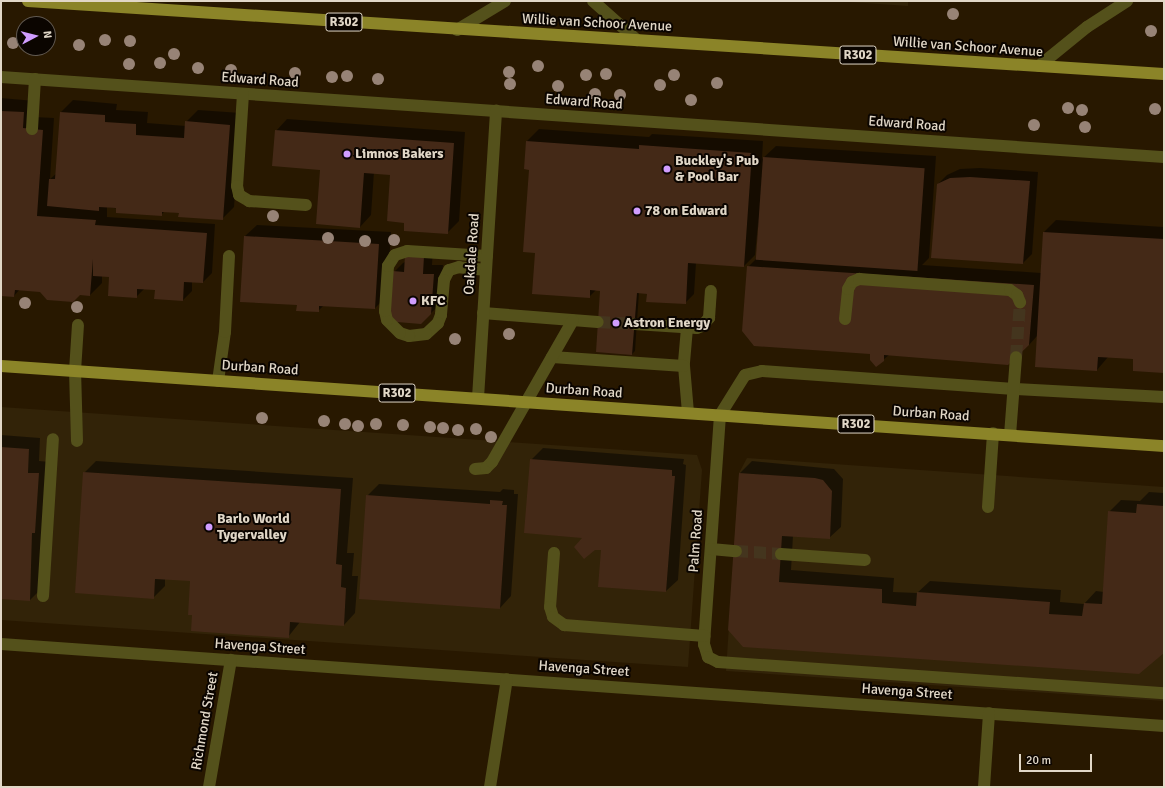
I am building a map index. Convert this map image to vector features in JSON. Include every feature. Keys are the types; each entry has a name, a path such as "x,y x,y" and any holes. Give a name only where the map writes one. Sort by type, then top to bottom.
{"main road":[{"name":"Willie van Schoor Avenue","path":"28,1 457,30 1164,74"},
{"name":"Durban Road","path":"1,366 993,433 1164,446"}],"street":[{"path":"457,30 505,1"},
{"path":"593,1 637,40"},
{"path":"1039,66 1087,27 1127,1"},
{"name":"Edward Road","path":"1,77 1164,157"},
{"path":"32,129 35,80"},
{"path":"244,94 237,186 239,195 249,201 306,205"},
{"name":"Oakdale Road","path":"478,398 496,111"},
{"path":"486,270 459,267 449,270 444,280 441,315 436,326 426,334 409,336 400,333 387,320 385,311 388,266 395,255 407,251 487,256"},
{"path":"218,381 225,332 229,256"},
{"path":"846,319 848,289 852,282 860,279 1010,290 1017,294 1020,302"},
{"path":"635,324 697,328 706,323 710,313 711,291"},
{"path":"483,313 598,322"},
{"path":"475,469 486,468 492,462 573,320"},
{"path":"77,441 75,370 78,325"},
{"path":"687,328 684,366 688,413"},
{"path":"552,357 684,366"},
{"path":"1010,435 1016,357"},
{"path":"720,415 741,380 756,371 1014,389 1164,397"},
{"name":"Palm Road","path":"720,415 705,636 705,651 712,661 1164,693"},
{"path":"988,507 993,433"},
{"path":"43,596 53,439"},
{"path":"711,549 736,551"},
{"path":"554,553 550,607 557,621 571,626 705,636"},
{"path":"781,554 865,560"},
{"name":"Havenga Street","path":"1,644 1164,726"},
{"name":"Richmond Street","path":"209,787 231,660"},
{"path":"490,787 507,679"},
{"path":"984,787 989,713"}],"shaded area":[{"path":"836,1 908,1 908,6"},
{"path":"1,407 697,455 702,470 688,667 1,620"},
{"path":"747,458 1164,487 1164,701 726,671 739,473"}],"building":[{"path":"1,111 24,112 23,128 43,130 37,216 96,220 95,225 207,233 203,283 184,282 183,301 154,299 155,290 137,289 137,298 108,296 109,277 93,276 93,259 90,296 80,295 73,302 47,300 40,292 15,290 14,297 1,296"},
{"path":"60,112 105,115 105,122 136,124 136,135 184,138 185,121 230,125 223,220 178,217 179,213 162,212 162,216 116,213 116,208 99,207 99,211 47,206 49,179 55,179"},
{"path":"275,130 454,143 448,234 404,231 404,223 387,221 390,175 364,173 360,228 316,224 320,170 272,166"},
{"name":"78 on Edward","path":"526,141 639,149 639,145 752,153 744,267 688,263 686,304 646,302 647,294 637,293 632,355 596,352 600,291 590,290 590,298 532,294 535,253 523,252 529,170 524,169"},
{"path":"763,157 925,168 917,271 756,260"},
{"path":"970,177 1030,181 1023,264 931,258 937,184 950,178"},
{"path":"1043,232 1164,239 1164,373 1133,371 1133,359 1098,357 1097,371 1035,367"},
{"path":"244,236 379,244 375,309 319,306 319,312 296,311 297,305 240,302"},
{"path":"405,255 424,256 423,274 434,274 431,314 421,324 397,322 390,315 393,271 404,272"},
{"path":"747,266 1034,285 1029,345 1008,365 884,355 884,361 876,367 870,360 870,354 754,346 742,331"},
{"path":"1,447 29,449 28,473 39,473 35,533 32,533 30,601 1,599"},
{"path":"530,459 672,470 672,476 675,476 666,592 598,587 601,550 595,550 584,559 574,547 582,538 524,533"},
{"name":"Barlo World Tygervalley","path":"83,472 341,489 336,564 342,565 341,587 346,588 344,626 290,622 289,638 191,631 192,615 188,615 190,581 155,579 154,599 75,593"},
{"path":"739,473 815,478 823,480 832,491 830,539 782,536 779,582 882,589 882,603 916,606 917,592 1050,602 1049,614 1082,616 1084,603 1102,604 1108,511 1136,513 1137,504 1164,506 1164,653 1139,674 743,647 728,630"},
{"path":"366,495 490,504 490,500 503,501 502,505 507,505 500,609 359,599"}],"tunnel":[{"path":"1016,357 1020,302"},
{"path":"598,322 635,324"},
{"path":"736,551 781,554"}],"place":[{"name":"Limnos Bakers","path":"347,154"},
{"name":"Buckley's Pub & Pool Bar","path":"667,169"},
{"name":"78 on Edward","path":"637,211"},
{"name":"KFC","path":"413,301"},
{"name":"Astron Energy","path":"616,323"},
{"name":"Barlo World Tygervalley","path":"209,527"}]}
